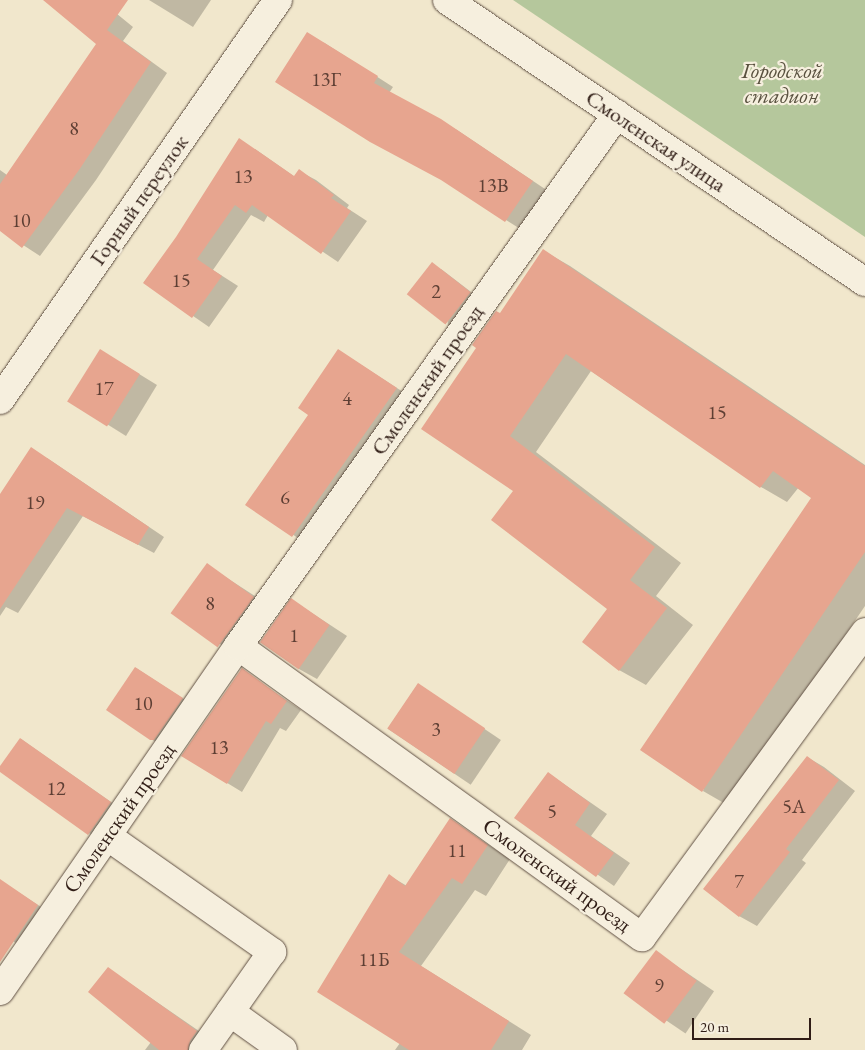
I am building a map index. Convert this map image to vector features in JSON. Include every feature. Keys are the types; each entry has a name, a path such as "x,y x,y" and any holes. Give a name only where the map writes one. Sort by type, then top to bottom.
{"street":[{"name":"Горный переулок","path":"0,400 278,0"},
{"name":"Смоленская улица","path":"447,0 865,282"},
{"name":"Смоленский проезд","path":"0,991 238,646 617,114"},
{"name":"Смоленский проезд","path":"238,646 642,937 865,632"},
{"path":"107,836 272,952 204,1050"},
{"path":"230,1012 283,1050"}],"green space":[{"name":"Городской стадион","path":"513,0 865,0 865,237"}],"building":[{"path":"43,0 128,0 107,30 151,62 79,170 22,248 0,231 0,184 96,44"},
{"path":"307,32 378,76 374,83 441,119 533,181 505,222 441,180 370,142 275,82"},
{"path":"239,138 294,176 299,169 334,195 331,198 351,211 321,254 252,205 246,213 235,205 197,259 222,276 192,318 143,283 176,237"},
{"path":"543,249 865,466 865,552 702,792 640,750 811,498 773,471 760,488 566,354 510,436 655,547 630,580 667,608 619,671 582,642 607,609 491,520 513,491 421,429 476,348 472,345 496,311 500,313"},
{"path":"432,262 471,292 445,324 407,294"},
{"path":"100,349 140,374 107,426 67,402"},
{"path":"338,349 397,388 292,537 245,505 308,415 298,408"},
{"path":"31,447 149,527 138,545 67,508 0,609 0,494"},
{"path":"207,563 254,597 217,647 171,613"},
{"path":"291,598 330,625 299,669 260,642"},
{"path":"135,667 183,698 154,740 150,740 106,710"},
{"path":"242,668 287,701 271,724 266,721 227,784 181,756"},
{"path":"418,683 485,728 454,774 387,729"},
{"path":"20,738 111,802 88,835 0,772 0,766"},
{"path":"807,756 839,780 786,849 790,852 739,917 703,889"},
{"path":"548,772 590,803 575,825 614,853 596,877 514,818"},
{"path":"450,818 488,845 462,884 452,878 399,952 509,1021 491,1050 409,1050 317,992 389,874 405,886"},
{"path":"0,879 38,905 0,962"},
{"path":"656,950 697,981 664,1024 624,993"},
{"path":"108,967 197,1031 190,1041 188,1050 159,1050 88,992"}]}
